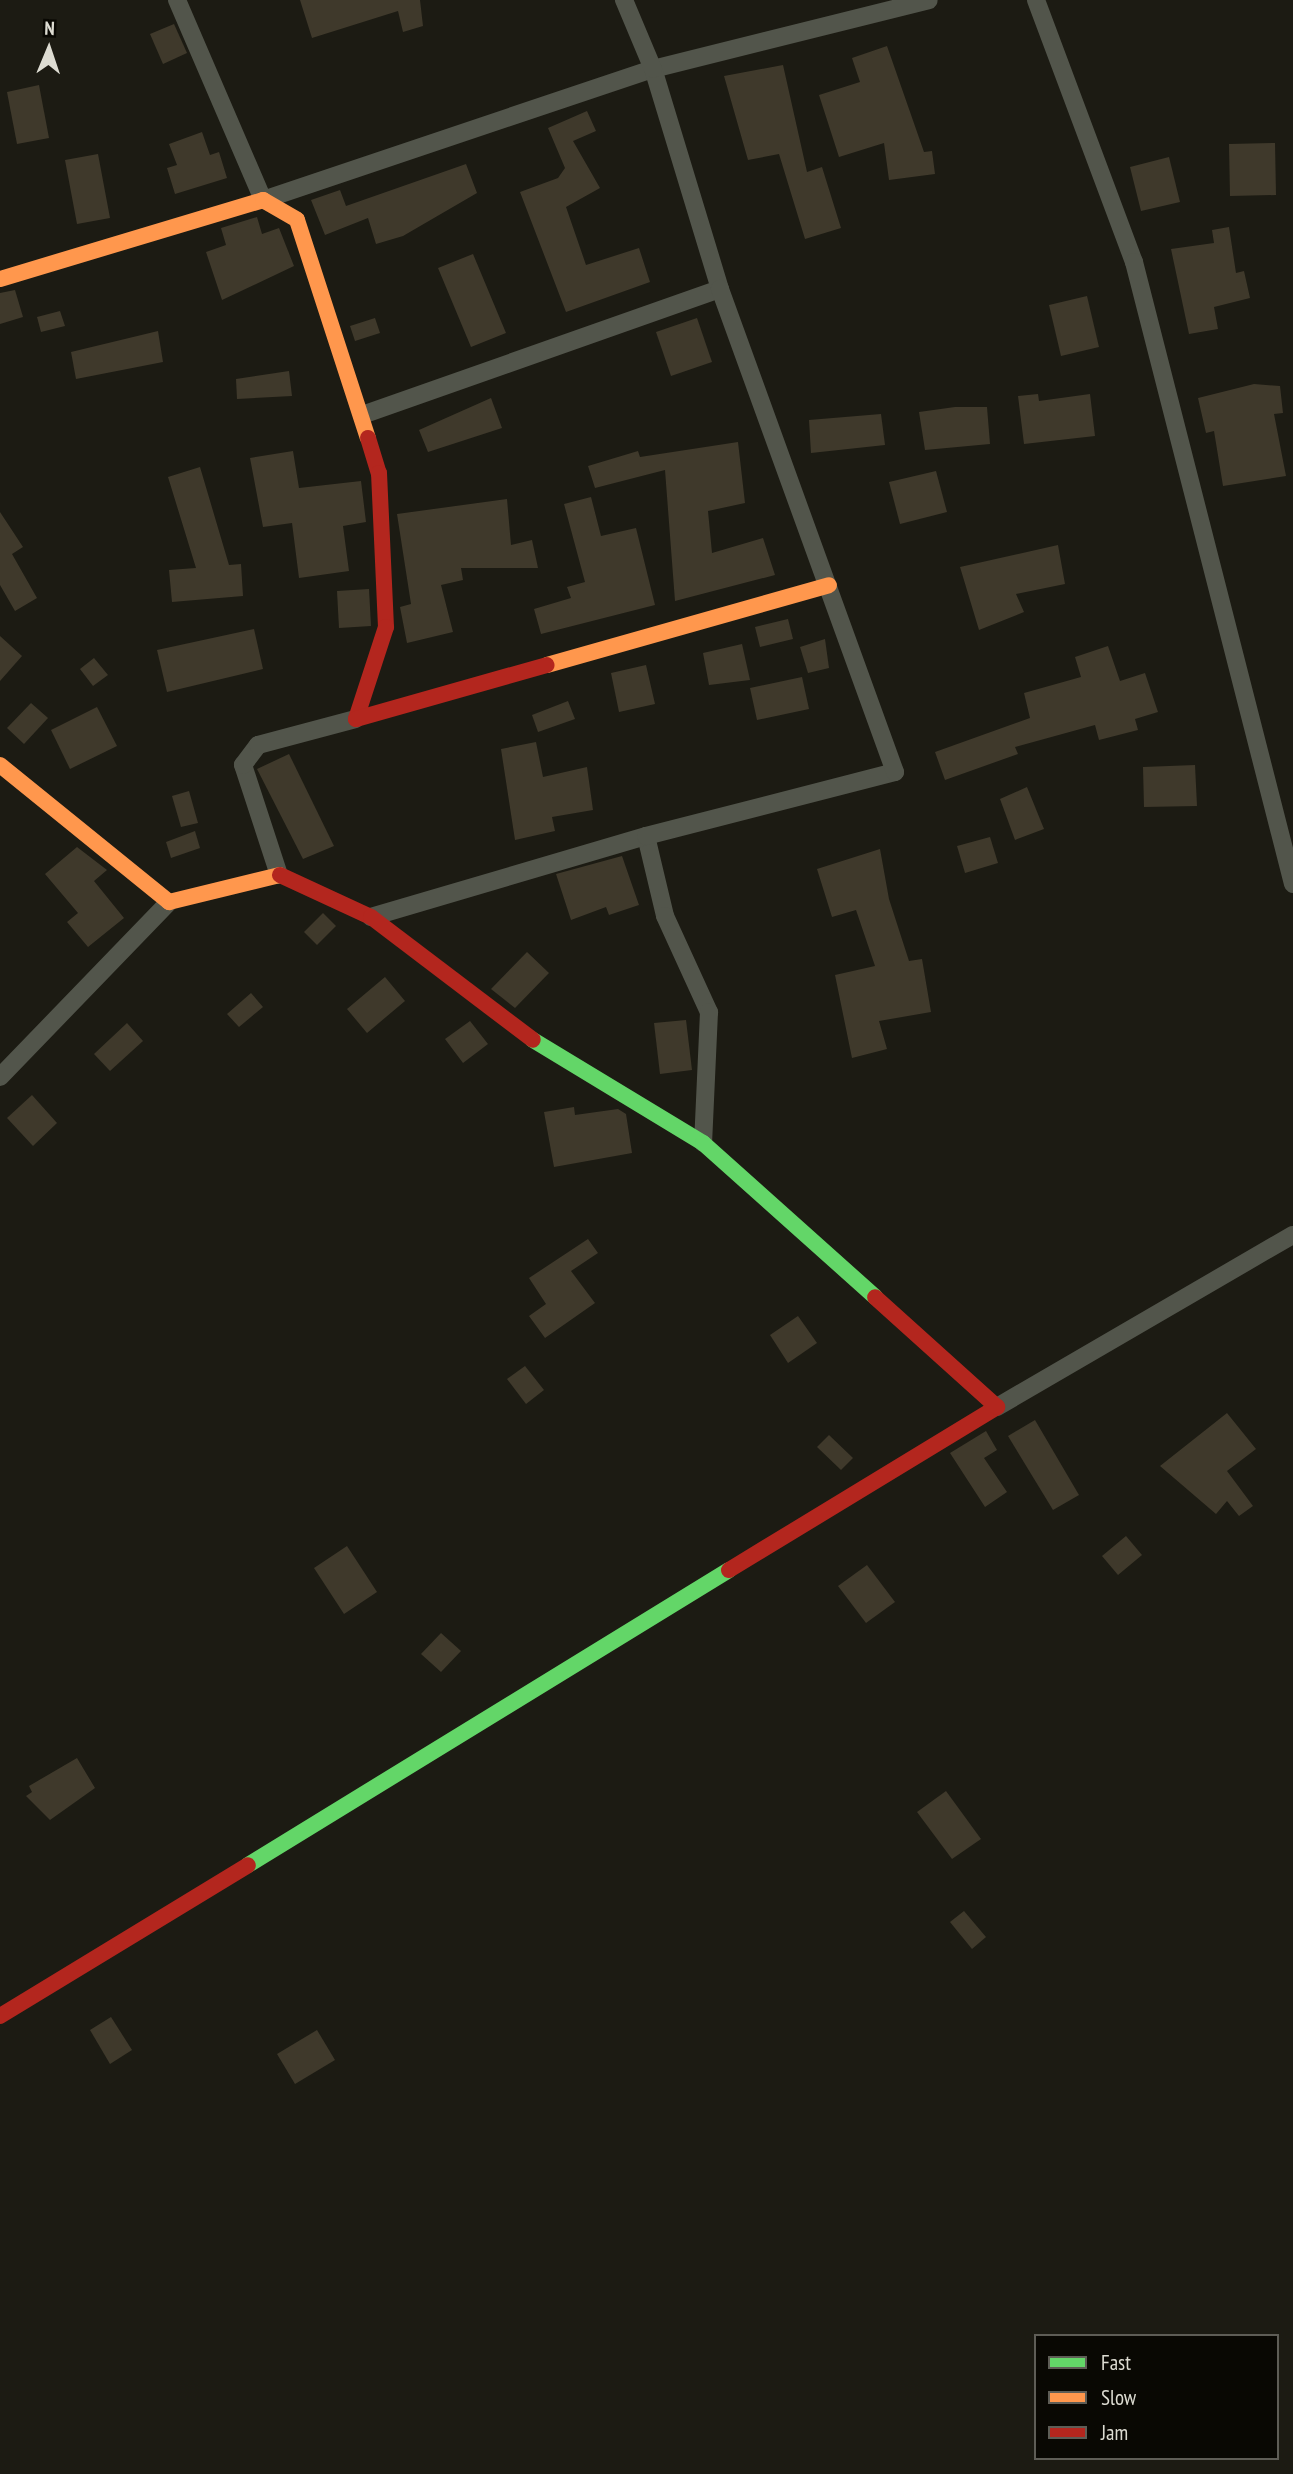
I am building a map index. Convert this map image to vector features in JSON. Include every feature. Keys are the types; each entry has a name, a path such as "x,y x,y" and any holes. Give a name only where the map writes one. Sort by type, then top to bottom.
{"street":[{"path":"177,0 263,200 297,220 365,414 379,473 386,627 356,719"},
{"path":"371,917 646,836 895,772 720,289 653,69 624,0"},
{"path":"0,279 263,200 653,69 929,0"},
{"path":"1036,0 1134,262 1293,884"},
{"path":"365,414 720,289"},
{"path":"279,875 243,765 258,745 829,585"},
{"path":"0,765 169,902"},
{"path":"646,836 665,916 709,1012 704,1143"},
{"path":"0,1077 169,902 279,875 371,917 529,1037 704,1143 997,1407"},
{"path":"0,2016 997,1407 1293,1235"}],"building":[{"path":"300,0 420,0 423,26 403,32 398,11 312,38"},
{"path":"174,24 187,53 163,64 150,34"},
{"path":"887,46 924,152 932,151 935,174 889,180 884,143 839,157 819,95 860,82 852,58"},
{"path":"783,65 807,172 822,167 841,228 805,239 779,154 748,160 724,76"},
{"path":"39,85 49,138 17,144 7,92"},
{"path":"587,111 596,131 573,141 600,188 566,207 586,265 639,248 650,282 566,312 520,192 558,178 565,168 548,128"},
{"path":"202,132 210,155 219,152 227,178 175,194 167,168 177,165 169,144"},
{"path":"1275,143 1276,195 1230,196 1229,144"},
{"path":"98,154 110,218 77,224 65,160"},
{"path":"1169,157 1180,202 1141,211 1130,167"},
{"path":"466,164 477,193 403,236 376,244 368,218 325,235 311,200 340,190 346,206"},
{"path":"257,217 262,234 279,228 294,266 222,300 206,252 226,245 221,228"},
{"path":"1229,227 1236,273 1244,271 1250,298 1214,307 1218,329 1189,334 1171,249 1214,243 1212,230"},
{"path":"473,254 506,333 471,347 438,268"},
{"path":"15,290 23,317 0,324 0,293"},
{"path":"1087,296 1099,347 1061,356 1049,305"},
{"path":"60,311 65,326 41,332 37,317"},
{"path":"375,318 380,333 355,341 350,326"},
{"path":"697,318 712,362 671,376 656,332"},
{"path":"158,331 163,362 76,379 71,352"},
{"path":"289,371 292,396 237,399 236,379"},
{"path":"1254,384 1280,386 1283,413 1274,414 1286,476 1223,486 1214,431 1206,433 1198,398"},
{"path":"1038,394 1039,401 1090,394 1095,436 1024,444 1018,396"},
{"path":"491,398 502,428 428,452 419,430"},
{"path":"955,407 987,407 990,444 925,450 919,412"},
{"path":"881,414 885,445 811,453 809,420"},
{"path":"738,442 745,503 708,511 712,553 763,538 775,575 675,601 665,470 595,488 588,466 638,451 640,457"},
{"path":"293,451 299,488 361,481 366,522 343,526 349,571 299,578 292,523 263,527 250,458"},
{"path":"200,467 229,565 241,564 243,596 172,602 169,570 196,568 168,477"},
{"path":"936,471 947,512 900,524 889,482"},
{"path":"591,497 601,536 636,528 655,605 541,634 534,609 571,598 567,587 585,582 564,504"},
{"path":"507,499 511,545 532,540 538,568 461,568 463,580 441,585 453,632 407,643 400,607 411,604 397,514"},
{"path":"0,512 23,547 12,554 37,598 15,611 0,585"},
{"path":"1058,545 1065,584 1016,594 1024,612 979,630 960,567"},
{"path":"369,589 371,626 339,628 337,591"},
{"path":"788,619 793,639 760,647 755,627"},
{"path":"254,629 263,669 167,692 157,650"},
{"path":"0,636 22,656 0,681"},
{"path":"825,639 829,668 808,673 800,647"},
{"path":"742,644 750,680 709,685 703,653"},
{"path":"1108,646 1120,681 1145,673 1158,712 1135,719 1138,730 1099,740 1095,725 1015,747 1018,754 945,780 935,752 1030,718 1024,693 1081,677 1075,657"},
{"path":"94,658 108,675 93,686 80,669"},
{"path":"646,665 655,704 619,712 611,673"},
{"path":"802,677 809,709 757,720 750,688"},
{"path":"568,701 575,719 538,732 532,715"},
{"path":"31,703 48,718 24,744 7,728"},
{"path":"97,707 117,746 70,769 51,730"},
{"path":"536,742 543,777 587,767 593,810 552,817 555,831 515,840 501,749"},
{"path":"289,754 334,846 303,859 257,769"},
{"path":"1195,765 1197,806 1144,807 1143,767"},
{"path":"1027,787 1044,829 1015,840 1000,799"},
{"path":"189,791 198,823 181,827 172,796"},
{"path":"195,831 200,848 171,858 166,842"},
{"path":"990,837 998,863 965,873 957,846"},
{"path":"77,847 107,870 94,881 124,918 88,947 67,922 78,913 45,874"},
{"path":"880,849 889,899 909,961 922,959 931,1012 879,1021 887,1049 852,1058 835,975 875,966 856,910 832,917 817,869"},
{"path":"622,856 639,905 609,915 606,907 571,920 556,874"},
{"path":"323,913 336,926 317,945 304,932"},
{"path":"527,952 549,973 515,1008 491,989"},
{"path":"385,977 405,1001 367,1033 347,1009"},
{"path":"251,993 263,1007 239,1027 227,1014"},
{"path":"686,1020 692,1070 660,1074 654,1023"},
{"path":"470,1021 488,1044 463,1063 445,1039"},
{"path":"127,1023 143,1041 110,1071 94,1054"},
{"path":"32,1095 57,1123 33,1146 7,1118"},
{"path":"574,1107 575,1115 618,1109 626,1114 632,1153 554,1167 544,1112"},
{"path":"588,1239 598,1253 571,1271 595,1303 545,1338 529,1316 546,1304 529,1278"},
{"path":"798,1316 817,1343 788,1363 770,1335"},
{"path":"525,1366 544,1390 526,1404 507,1379"},
{"path":"1227,1413 1256,1449 1227,1471 1253,1506 1239,1516 1227,1501 1216,1514 1160,1466"},
{"path":"1035,1420 1079,1495 1053,1510 1008,1436"},
{"path":"986,1431 997,1450 984,1458 1007,1492 985,1507 950,1453"},
{"path":"829,1435 853,1458 841,1470 817,1447"},
{"path":"1126,1536 1142,1555 1118,1575 1102,1556"},
{"path":"347,1546 377,1592 344,1614 314,1568"},
{"path":"867,1565 895,1602 866,1623 838,1586"},
{"path":"441,1633 461,1651 441,1672 421,1654"},
{"path":"77,1758 95,1788 50,1820 26,1796 32,1792 29,1786"},
{"path":"946,1791 981,1839 952,1859 917,1812"},
{"path":"964,1911 986,1937 972,1949 950,1922"},
{"path":"111,2017 132,2050 110,2064 90,2030"},
{"path":"317,2030 335,2060 295,2084 277,2054"}],"traffic: fast":[{"path":"533,1040 703,1143 875,1297"},
{"path":"248,1865 729,1570"}],"traffic: slow":[{"path":"0,279 263,200 297,220 368,438"},
{"path":"547,665 829,585"},
{"path":"0,765 169,902 280,875"}],"traffic: jam":[{"path":"368,438 379,473 386,627 356,719 547,665"},
{"path":"280,875 371,917 533,1040"},
{"path":"729,1570 997,1407 875,1297"},
{"path":"0,2016 248,1865"}]}
